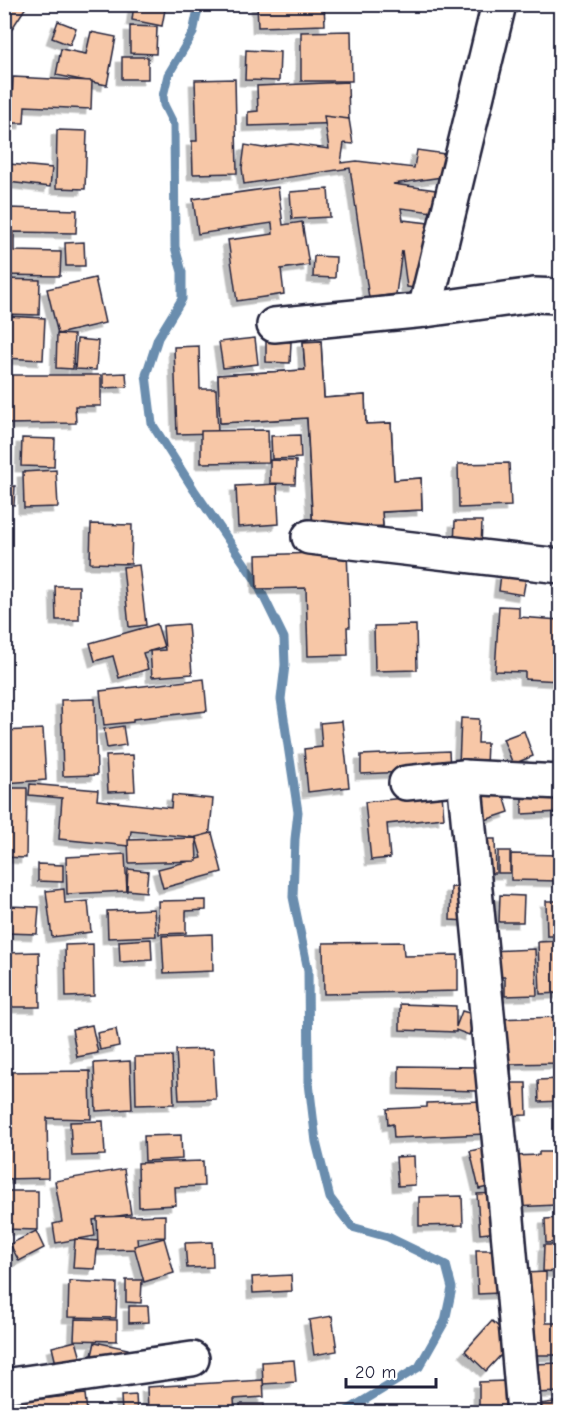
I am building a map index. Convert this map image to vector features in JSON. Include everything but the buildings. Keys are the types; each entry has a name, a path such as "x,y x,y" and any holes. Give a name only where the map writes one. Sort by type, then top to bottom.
{"street":[{"path":"425,310 498,4"},
{"path":"274,325 425,310 534,295 561,296"},
{"path":"309,537 561,566"},
{"path":"464,777 524,1413"},
{"path":"406,783 464,777 561,782"},
{"path":"4,1386 192,1359"}],"waterway":[{"path":"199,4 193,33 168,75 163,96 164,105 174,125 175,247 182,272 182,299 158,338 146,375 152,424 255,579 284,638 285,665 281,699 298,812 293,897 308,970 309,1083 316,1142 330,1198 352,1227 388,1237 446,1265 452,1288 445,1321 419,1367 345,1412"}]}
